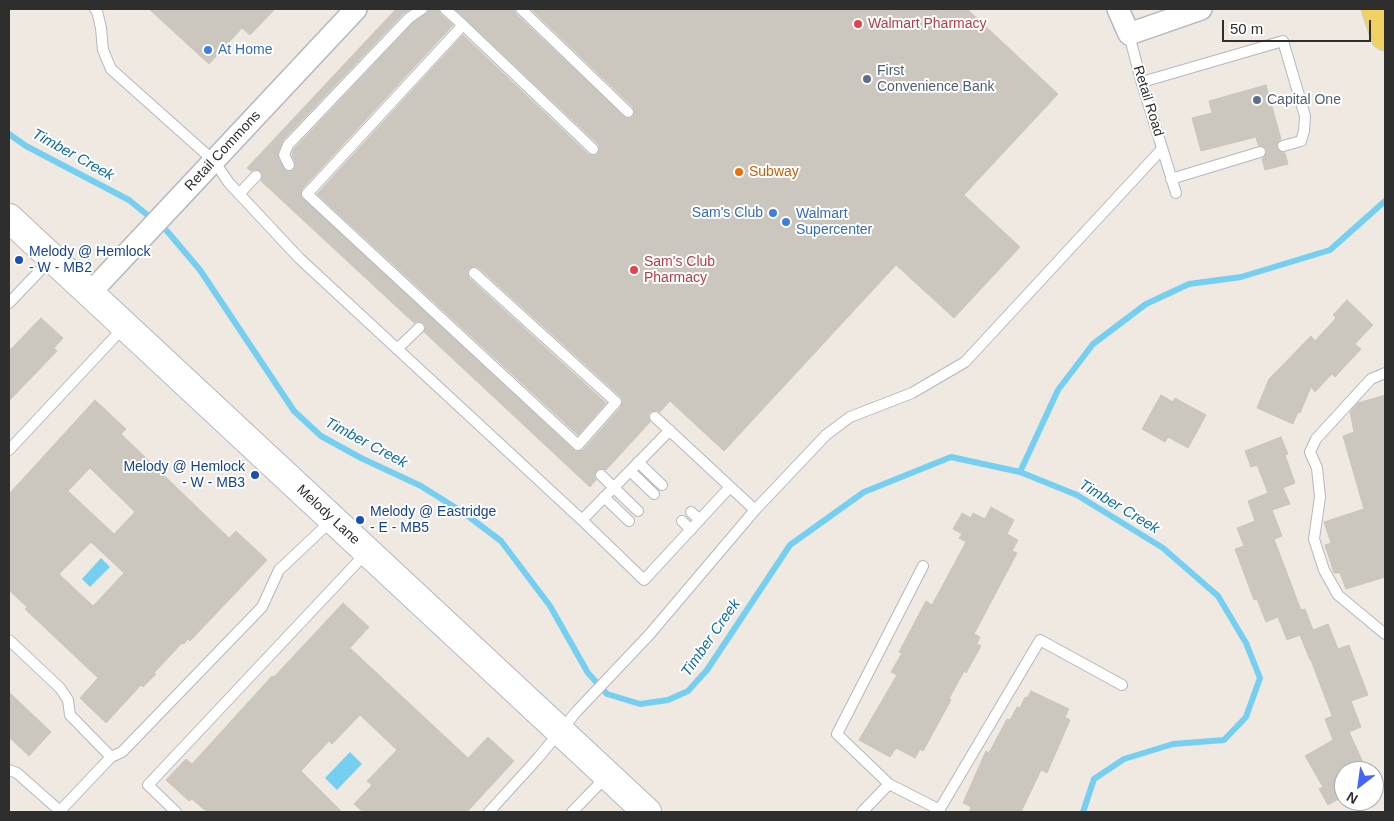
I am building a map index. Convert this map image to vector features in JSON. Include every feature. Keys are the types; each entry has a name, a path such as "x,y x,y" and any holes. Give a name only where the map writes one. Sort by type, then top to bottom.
{"main road":[{"path":"1376,9 1385,36"}],"street":[{"name":"Retail Commons","path":"90,293 356,9"},
{"name":"Retail Road","path":"1118,9 1129,34"},
{"path":"1129,34 1171,14 1200,9"},
{"name":"Melody Lane","path":"9,218 647,812"}],"lane":[{"path":"95,9 101,28 103,50 111,69 214,161 229,183 299,258 582,520 644,580 730,486"},
{"path":"289,165 284,155 288,145 409,18 422,9"},
{"path":"445,9 594,149"},
{"path":"521,9 628,112"},
{"path":"463,25 307,194 578,444 616,402 474,273"},
{"name":"Retail Road","path":"1129,34 1176,194"},
{"path":"1142,82 1283,41 1305,116 1301,141 1283,146"},
{"path":"489,812 560,731 649,635 755,510 826,435 850,417 912,393 965,362 1162,149"},
{"path":"1171,179 1260,152"},
{"path":"239,194 256,176"},
{"path":"9,303 52,258"},
{"path":"9,450 125,326"},
{"path":"397,349 419,328"},
{"path":"1385,373 1371,379 1316,439 1310,452 1317,468 1320,497 1314,539 1324,570 1338,595 1385,634"},
{"path":"655,417 755,510"},
{"path":"582,520 670,430"},
{"path":"638,462 662,485"},
{"path":"630,471 654,494"},
{"path":"601,475 638,511"},
{"path":"604,497 629,521"},
{"path":"690,512 700,520"},
{"path":"9,770 17,773 59,812 111,757 122,752 262,607 279,570 333,520"},
{"path":"682,521 691,530"},
{"path":"666,538 675,546"},
{"path":"658,548 666,556"},
{"path":"176,812 148,785 368,552"},
{"path":"923,566 837,734 889,784 939,811 1040,640 1122,686"},
{"path":"9,640 60,688 68,700 70,715 111,757"},
{"path":"572,812 608,776"},
{"path":"862,812 889,784"}],"water":[{"path":"101,558 110,567 90,587 82,579"},
{"path":"350,752 362,764 337,790 325,778"}],"building":[{"name":"At Home","path":"149,9 275,9 250,35 242,28 209,64"},
{"path":"396,9 410,9 404,13 283,140 278,152 278,158 285,170 289,172 294,169 296,165 292,155 294,149 413,23 426,14 429,9 438,9 440,14 453,25 302,189 301,196 576,452 583,450 621,407 623,400 621,397 479,268 475,266 469,268 467,272 469,278 606,403 578,435 317,194 463,35 588,154 594,156 598,153 600,148 598,144 455,9 514,9 516,14 627,119 633,117 633,107 531,9 967,9 1058,94 964,195 1020,247 954,318 896,265 724,451 670,401 660,412 656,410 650,412 648,416 650,422 606,470 600,468 596,471 594,476 596,480 590,487 424,332 426,327 424,323 418,321 414,323 261,181 263,175 260,171 255,169 251,171 247,168"},
{"path":"1266,85 1281,139 1277,144 1277,148 1285,153 1288,164 1265,170 1262,159 1267,150 1258,145 1256,137 1201,151 1192,118 1212,113 1209,101"},
{"path":"1347,300 1373,325 1355,344 1361,349 1335,377 1332,374 1315,392 1311,387 1293,424 1257,408 1269,379 1311,336 1315,341 1336,318 1333,315"},
{"path":"41,318 63,338 54,348 57,351 9,401 9,351"},
{"path":"1161,395 1173,402 1175,398 1206,415 1188,448 1168,437 1165,442 1142,429"},
{"path":"1385,395 1385,577 1346,589 1340,573 1334,573 1325,545 1331,543 1324,522 1364,509 1343,436 1354,432 1350,412 1358,403"},
{"path":"95,400 126,429 121,434 229,538 236,531 267,560 190,641 188,639 184,644 182,643 154,673 156,674 143,687 141,685 106,723 80,698 98,678 25,609 27,607 9,590 9,494","holes":["90,468 135,512 114,534 68,491","91,542 124,573 93,606 59,574"]},
{"path":"1281,437 1288,454 1285,455 1295,483 1283,488 1290,504 1272,510 1282,536 1274,539 1301,610 1305,609 1313,630 1328,624 1338,649 1349,645 1368,695 1351,701 1361,727 1349,732 1362,761 1334,761 1334,802 1328,805 1319,789 1323,787 1305,756 1333,740 1325,719 1332,716 1300,635 1287,640 1278,617 1266,622 1257,599 1254,600 1235,549 1244,546 1237,528 1255,521 1248,501 1268,493 1257,465 1251,467 1245,451"},
{"path":"991,507 1014,520 1007,534 1018,540 1012,551 1017,553 974,634 980,637 977,644 981,646 966,673 964,671 949,699 951,700 923,751 920,749 915,758 896,748 890,757 859,740 897,675 891,672 902,653 899,652 926,601 932,605 966,542 959,538 962,534 953,529 962,513 971,518 973,513 985,519"},
{"path":"343,603 369,627 350,648 468,758 488,737 514,761 467,812 363,812 354,804 372,785 367,781 397,750 360,715 332,744 329,741 301,771 342,812 207,812 192,799 189,801 166,780 186,759 192,764 272,676 274,677"},
{"path":"1031,691 1069,709 1065,717 1070,720 1047,773 1041,770 1021,812 969,812 971,807 963,803 986,751 989,753 1007,719 1010,720 1017,707 1020,708 1025,697 1027,698"},
{"path":"9,692 51,732 29,756 9,737"}],"waterway":[{"name":"Timber Creek","path":"9,134 26,146 129,200 167,231 200,270 294,411 321,436 361,458 421,486 464,513 501,541 550,606 588,673 607,694 640,704 668,700 688,691 707,670 790,545 864,492 951,457 1020,472 1077,495 1163,548 1218,596 1246,643 1260,678 1246,717 1224,740 1173,744 1124,759 1094,779 1083,812"},
{"path":"1020,472 1058,390 1093,344 1146,304 1189,284 1241,277 1330,250 1385,201"}],"place":[{"name":"Walmart Pharmacy","path":"858,24"},
{"name":"At Home","path":"208,50"},
{"name":"First Convenience Bank","path":"867,79"},
{"name":"Capital One","path":"1257,100"},
{"name":"Subway","path":"739,172"},
{"name":"Sam's Club","path":"773,213"},
{"name":"Walmart Supercenter","path":"786,222"},
{"name":"Melody @ Hemlock - W - MB2","path":"19,260"},
{"name":"Sam's Club Pharmacy","path":"634,270"},
{"name":"Melody @ Hemlock - W - MB3","path":"255,475"},
{"name":"Melody @ Eastridge - E - MB5","path":"360,520"}]}
